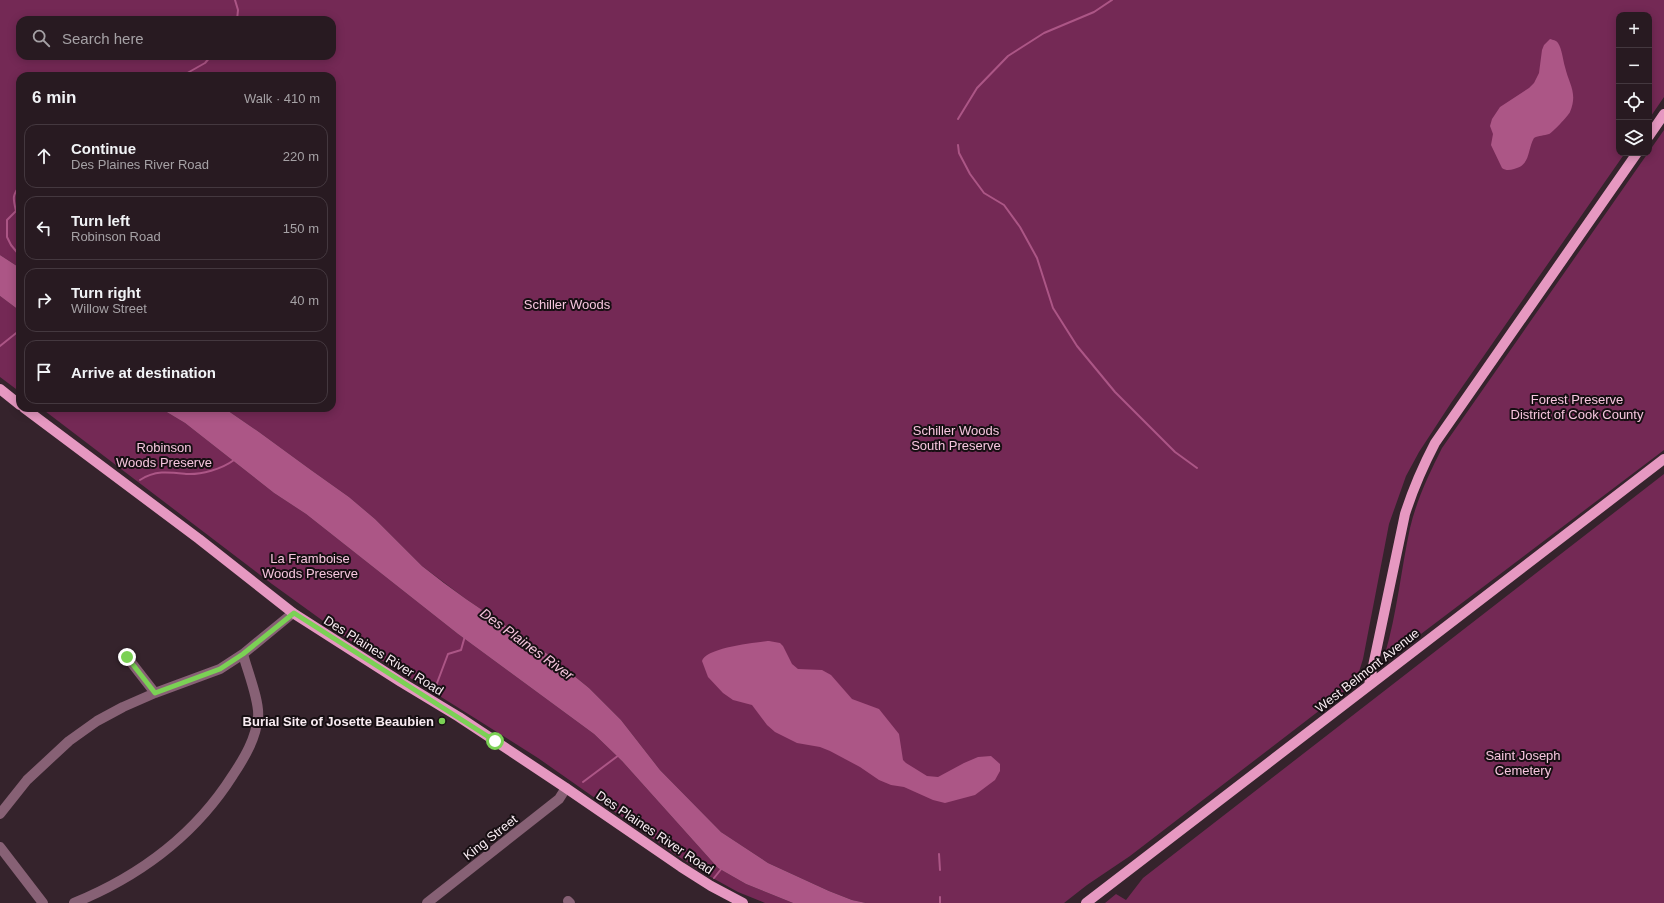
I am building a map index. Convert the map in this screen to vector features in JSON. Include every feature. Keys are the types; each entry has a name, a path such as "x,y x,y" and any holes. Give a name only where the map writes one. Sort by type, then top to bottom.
{"main road":[{"path":"1652,132 1664,114"},
{"path":"1369,685 1405,514 1421,470 1435,443 1635,156"},
{"path":"0,389 16,402"},
{"name":"Des Plaines River Road","path":"29,412 199,539 294,613 401,682 459,717 681,867 739,902"},
{"name":"West Belmont Avenue","path":"1086,903 1664,459"}],"street":[{"path":"0,814 27,780 69,741 97,721 123,707 155,693 220,669 243,654 294,613"},
{"path":"74,903 100,892 141,869 166,851 206,812 224,789 245,758 252,740 258,716 255,696 243,654"},
{"path":"127,657 155,693"},
{"name":"King Street","path":"427,903 559,799 566,788"},
{"path":"0,847 43,903"}],"green space":[{"name":"Schiller Woods South Preserve","path":"0,0 1664,0 1664,97 1652,115 1652,12 1616,12 1616,156 1623,156 1451,403 1419,452 1406,476 1389,524 1363,659 1358,675 1350,687 1130,856 1087,885 1064,903 866,903 852,900 829,891 768,863 721,832 660,770 621,720 589,688 546,653 466,599 422,566 375,519 349,497 230,412 336,412 336,72 16,72 16,265 0,255"},
{"name":"Forest Preserve District of Cook County","path":"1664,130 1664,450 1413,640 1389,657 1386,657 1385,654 1393,623 1410,528 1416,507 1432,467 1442,448 1646,156 1652,156 1652,147"},
{"path":"0,296 16,308 16,389 0,377"},
{"name":"La Framboise Woods Preserve","path":"46,412 167,412 185,423 274,493 306,514 458,634 594,734 622,761 718,868 746,884 793,903 765,903 738,892 709,876 679,857 538,758 355,644 272,584"},
{"name":"Saint Joseph Cemetery","path":"1664,474 1664,903 1105,903 1116,894 1126,900 1143,878"}],"water":[{"path":"1550,39 1556,41 1559,45 1572,89 1573,99 1570,112 1551,133 1534,138 1526,161 1523,164 1514,169 1505,170 1502,168 1491,145 1493,134 1490,126 1492,119 1500,107 1529,88 1534,83 1539,73 1542,50 1544,45"},
{"path":"0,255 16,265 16,308 0,296"},
{"name":"Des Plaines River","path":"167,412 230,412 259,432 349,497 375,519 422,566 466,599 546,653 589,688 621,720 660,770 721,832 768,863 829,891 852,900 866,903 793,903 746,884 718,868 622,761 594,734 458,634 306,514 274,493 185,423"},
{"path":"769,641 780,643 792,664 798,669 822,670 831,675 852,699 879,709 899,734 903,760 927,776 938,777 978,757 991,756 1000,764 1000,771 995,780 975,795 945,803 933,800 904,787 891,785 879,780 860,767 830,751 820,747 797,743 775,732 767,725 752,705 733,700 723,693 708,677 702,661 705,656 721,649 743,644"}],"waterway":[{"path":"235,0 238,10 237,16"},
{"path":"958,119 977,88 1008,56 1044,33 1094,12 1112,0"},
{"path":"189,72 208,60"},
{"path":"958,145 959,153 970,174 984,193 1004,205 1020,227 1037,258 1053,308 1077,346 1115,392 1175,452 1197,468"},
{"path":"16,192 14,197 16,211"},
{"path":"16,211 7,220 7,237 16,251"},
{"path":"0,346 16,333"},
{"path":"140,480 162,472 186,474 205,472 217,469 234,460"},
{"path":"434,691 448,654 461,650 465,636"},
{"path":"583,782 619,755"},
{"path":"939,854 940,870"},
{"path":"714,878 722,868"},
{"path":"940,897 940,903"}],"place":[{"name":"Burial Site of Josette Beaubien","path":"442,721"}],"route":[{"path":"127,657 155,693 220,669 243,654 294,613 340,644 459,717 495,741"}],"park label":[{"name":"Schiller Woods","path":"567,304"},
{"name":"Robinson Woods Preserve","path":"164,454"}]}
